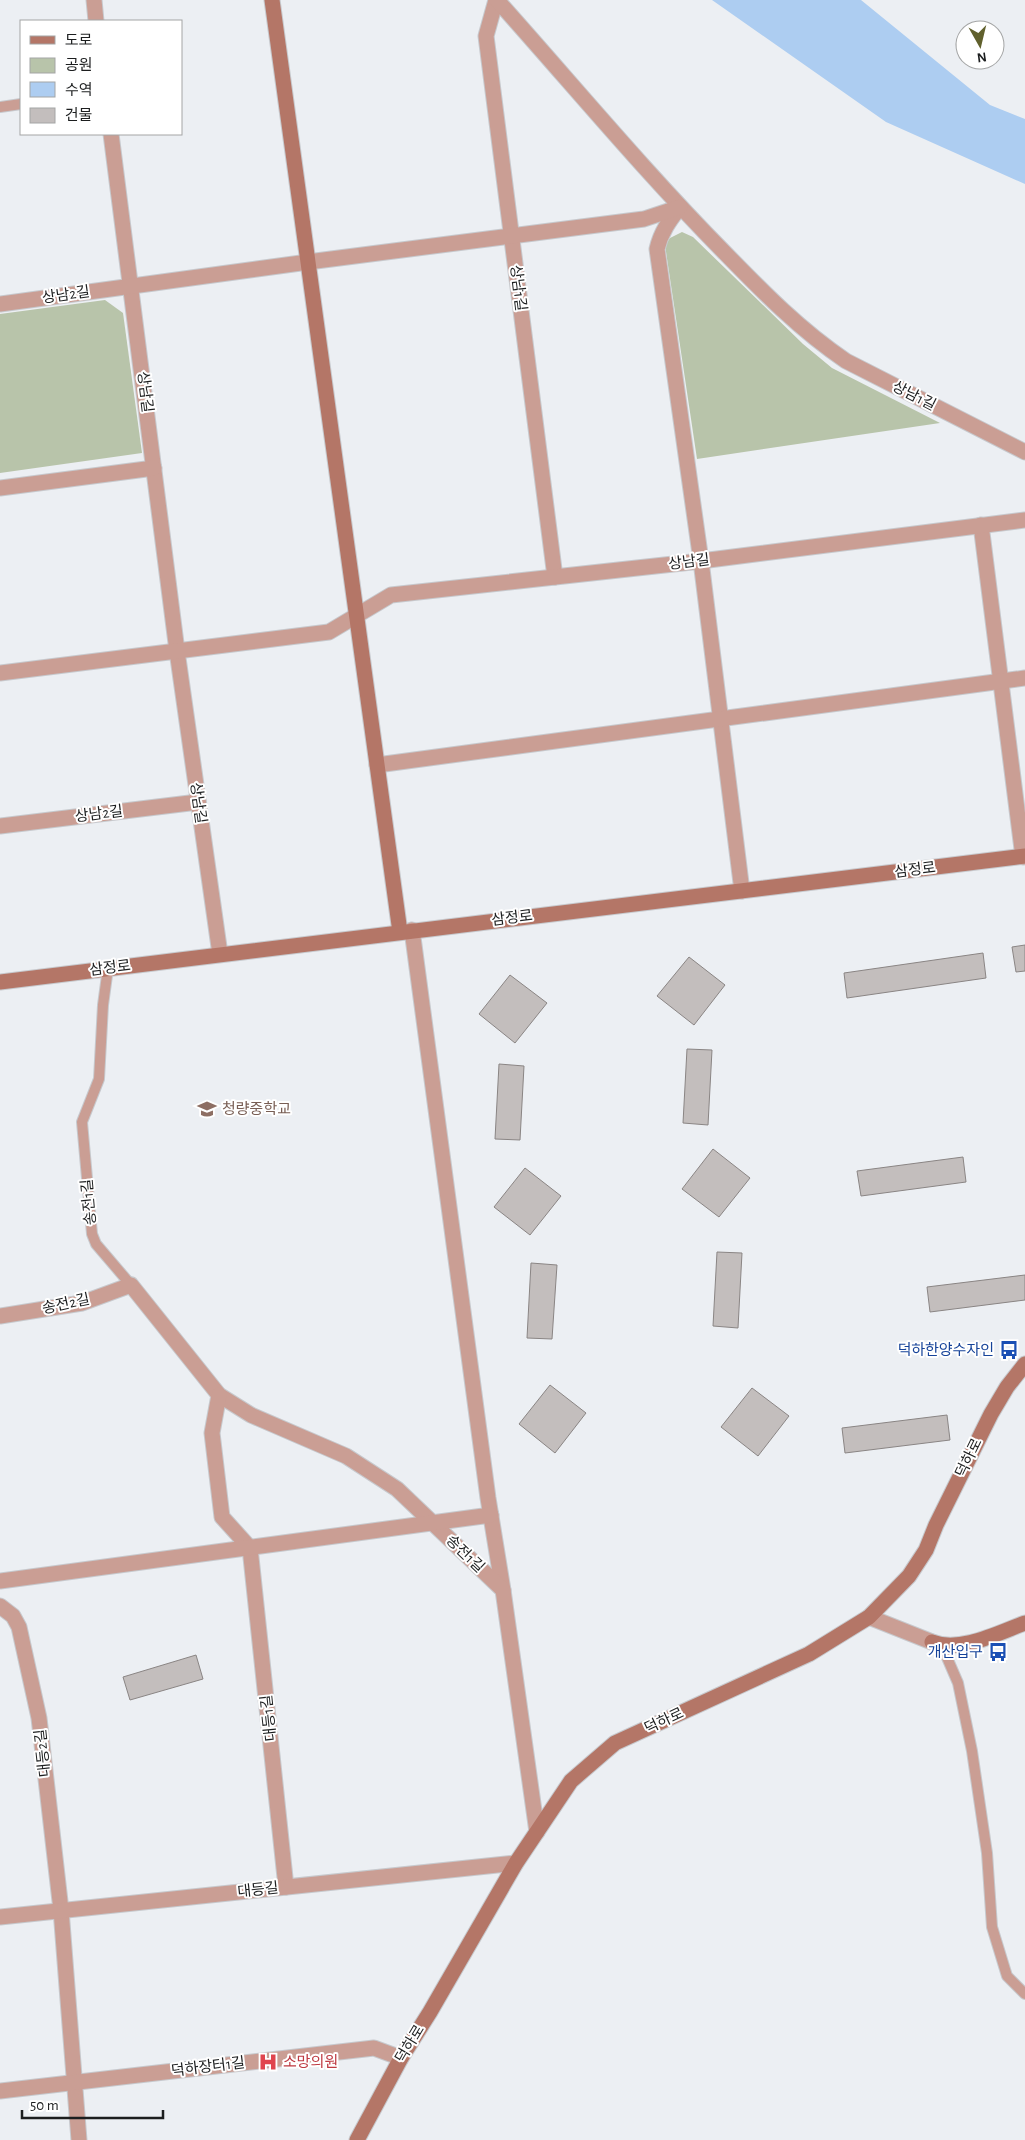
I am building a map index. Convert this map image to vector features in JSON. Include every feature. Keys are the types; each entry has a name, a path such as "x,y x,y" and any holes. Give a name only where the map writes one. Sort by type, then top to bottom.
{"street":[{"path":"94,0 96,20"},
{"path":"272,0 356,614 378,765 406,931 537,1832"},
{"name":"상남1길","path":"497,0 680,207 786,315 820,344 846,361 1025,452"},
{"name":"상남1길","path":"497,0 486,36 555,577"},
{"name":"상남길","path":"111,135 177,651 220,954"},
{"path":"308,262 644,219 680,207"},
{"path":"680,207 666,225 660,237 657,250 701,561 742,891"},
{"name":"상남2길","path":"0,304 308,262"},
{"path":"0,488 154,468"},
{"name":"상남길","path":"177,651 329,632 356,614 391,595 701,561 1025,520"},
{"path":"981,525 1024,857"},
{"path":"0,672 177,651"},
{"path":"378,765 1025,678"},
{"name":"상남2길","path":"0,826 198,802"},
{"name":"삼정로","path":"0,982 1024,857"},
{"name":"송전2길","path":"0,1316 82,1303 131,1285"},
{"name":"송전1길","path":"131,1285 219,1395 251,1415 346,1456 396,1489 503,1590"},
{"name":"덕하로","path":"358,2140 401,2058 516,1864 571,1781 615,1743 809,1654 869,1617 909,1576 926,1550 936,1525 990,1414 1007,1387 1025,1364"},
{"path":"219,1395 212,1433 222,1518 250,1548"},
{"path":"0,1581 491,1515"},
{"name":"대등1길","path":"250,1548 286,1887"},
{"name":"대등2길","path":"0,1606 13,1616 19,1627 39,1718 61,1910"},
{"path":"869,1617 937,1644 973,1642 1025,1624"},
{"name":"대등길","path":"0,1917 516,1864"},
{"path":"61,1910 78,2140"},
{"name":"덕하장터1길","path":"0,2092 374,2048 401,2058"}],"lane":[{"path":"0,107 20,104"},
{"name":"송전1길","path":"108,968 103,1005 99,1079 82,1122 92,1234 96,1244 131,1285"},
{"path":"937,1644 958,1684 972,1751 987,1853 992,1927 1007,1976 1025,1994"}],"green space":[{"path":"682,232 693,237 803,344 832,368 940,423 697,459 665,245 670,238"},
{"path":"105,300 123,313 142,453 0,473 0,314"}],"water":[{"path":"712,0 861,0 990,105 1025,119 1025,184 886,122"}],"building":[{"path":"1025,945 1025,971 1016,972 1012,947"},
{"path":"983,953 986,978 847,998 844,973"},
{"path":"689,957 725,985 694,1025 657,996"},
{"path":"510,975 547,1003 515,1043 479,1014"},
{"path":"687,1049 712,1050 708,1125 683,1123"},
{"path":"499,1064 524,1066 520,1140 495,1139"},
{"path":"713,1149 750,1178 719,1217 682,1189"},
{"path":"963,1157 966,1182 861,1196 857,1171"},
{"path":"525,1168 561,1196 530,1235 494,1207"},
{"path":"717,1252 742,1253 738,1328 713,1326"},
{"path":"531,1263 557,1265 552,1339 527,1338"},
{"path":"1025,1275 1025,1300 930,1312 927,1287"},
{"path":"550,1385 586,1413 555,1453 519,1424"},
{"path":"752,1388 789,1416 758,1456 721,1427"},
{"path":"947,1415 950,1440 845,1453 842,1428"},
{"path":"196,1655 203,1679 130,1700 123,1677"}],"place":[{"name":"청량중학교","path":"207,1109"},
{"name":"덕하한양수자인","path":"1009,1350"},
{"name":"개산입구","path":"998,1652"},
{"name":"소망의원","path":"268,2062"}]}
